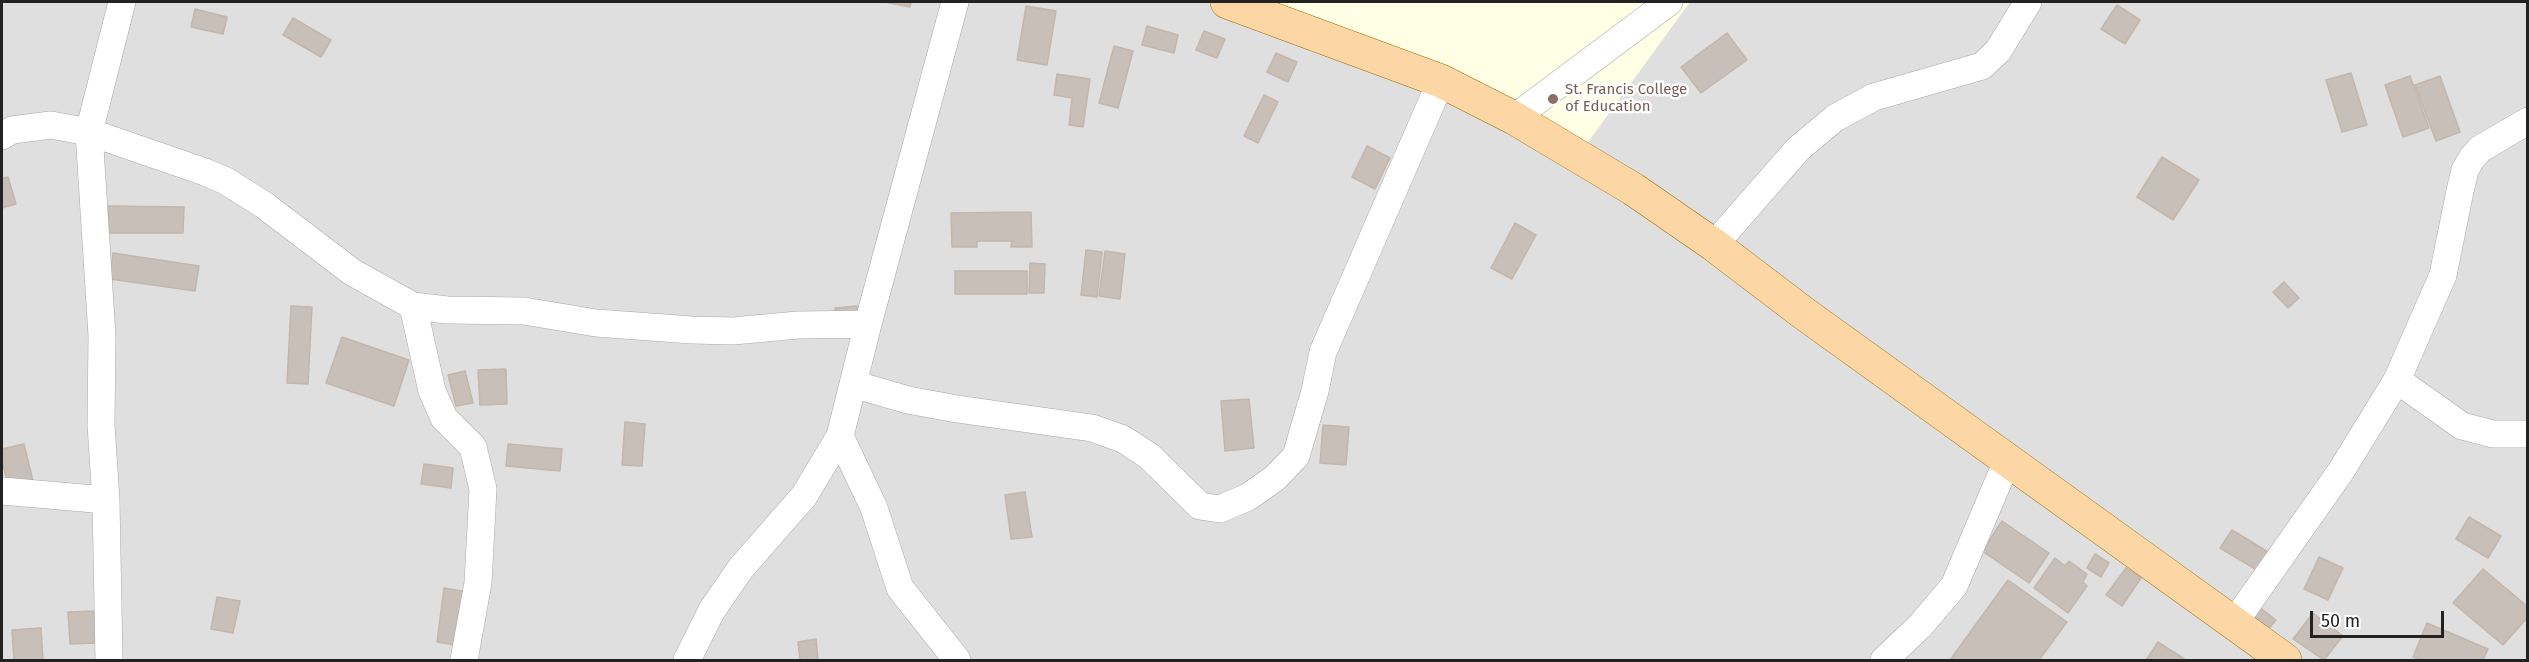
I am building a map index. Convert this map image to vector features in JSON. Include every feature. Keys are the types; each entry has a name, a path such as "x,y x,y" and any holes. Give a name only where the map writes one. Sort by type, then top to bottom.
{"main road":[{"path":"1227,2 1441,81 1514,118 1633,189 1714,245 1802,312 2285,660"}],"street":[{"path":"109,660 106,500 100,425 102,336 89,132 122,2"},
{"path":"687,660 741,568 804,496 840,436 868,324 956,2"},
{"path":"1514,118 1669,2"},
{"path":"1714,245 1798,149 1834,118 1874,97 1982,66 1998,51 2028,2"},
{"path":"853,384 908,400 1092,428 1123,439 1149,456 1200,506 1220,510 1248,497 1275,478 1296,456 1315,392 1323,352 1441,81"},
{"path":"2234,623 2341,471 2397,380 2443,276 2465,170 2480,149 2528,121"},
{"path":"2,136 12,130 51,125 89,132 226,182 264,205 352,272 413,306 447,310 524,311 596,323 692,330 733,331 868,324"},
{"path":"413,306 432,391 444,418 473,447 483,489 478,583 464,660"},
{"path":"2397,380 2462,426 2493,434 2528,434"},
{"path":"840,436 874,508 900,588 957,660"},
{"path":"1884,660 1920,626 1954,586 2008,459"},
{"path":"2,491 106,500"}],"shaded area":[{"path":"2,2 2527,2 2527,660 2,660"},
{"name":"St. Francis College of Education","path":"1248,2 1690,2 1583,149"}],"building":[{"path":"885,2 911,2 910,7"},
{"path":"2117,5 2140,20 2125,44 2101,29"},
{"path":"1026,6 1056,11 1047,65 1017,60"},
{"path":"195,9 227,17 223,34 191,27"},
{"path":"293,18 331,40 321,57 283,35"},
{"path":"1147,26 1178,35 1174,53 1142,45"},
{"path":"1204,31 1225,39 1217,58 1196,50"},
{"path":"1727,33 1747,60 1701,93 1681,67"},
{"path":"1114,46 1133,51 1118,108 1099,103"},
{"path":"1276,53 1297,62 1288,82 1267,72"},
{"path":"2351,73 2367,125 2342,132 2326,80"},
{"path":"1057,74 1090,79 1083,127 1069,125 1072,98 1054,95"},
{"path":"2410,76 2429,128 2403,137 2385,85"},
{"path":"2440,76 2460,132 2436,141 2415,85"},
{"path":"1264,95 1278,102 1258,143 1244,136"},
{"path":"1367,146 1390,158 1375,189 1352,177"},
{"path":"2162,157 2199,180 2173,220 2137,197"},
{"path":"8,177 16,204 2,208 2,178"},
{"path":"108,206 184,207 183,233 108,233"},
{"path":"1031,212 1032,247 1011,247 1012,241 977,241 977,247 952,247 951,213"},
{"path":"1515,223 1536,235 1512,279 1491,268"},
{"path":"1086,250 1102,252 1097,297 1081,295"},
{"path":"1105,251 1125,254 1120,299 1099,296"},
{"path":"113,253 199,266 195,291 110,279"},
{"path":"1030,263 1045,264 1044,293 1029,293"},
{"path":"955,271 1027,271 1027,294 955,294"},
{"path":"2284,282 2299,298 2288,308 2273,292"},
{"path":"291,306 312,307 308,384 287,383"},
{"path":"857,306 858,321 836,322 835,308"},
{"path":"342,337 409,360 394,406 326,383"},
{"path":"506,369 507,404 480,405 478,370"},
{"path":"465,371 473,403 456,406 448,375"},
{"path":"1249,399 1254,448 1225,451 1221,401"},
{"path":"625,422 645,424 642,466 622,465"},
{"path":"1323,425 1349,427 1346,465 1320,463"},
{"path":"24,444 33,481 9,488 2,462 2,449"},
{"path":"508,444 562,449 560,471 506,466"},
{"path":"424,464 453,468 451,488 421,484"},
{"path":"1025,492 1032,537 1011,539 1005,495"},
{"path":"2469,517 2501,536 2488,558 2456,539"},
{"path":"2002,521 2049,553 2029,583 1982,551"},
{"path":"2232,530 2268,552 2257,570 2220,548"},
{"path":"2095,554 2109,563 2101,577 2087,568"},
{"path":"2319,557 2343,568 2328,600 2304,589"},
{"path":"2055,558 2065,566 2069,561 2087,574 2083,582 2087,586 2068,613 2034,588"},
{"path":"2126,568 2141,578 2122,606 2106,595"},
{"path":"2483,569 2528,607 2528,617 2503,645 2453,603"},
{"path":"2008,580 2067,622 2039,660 1950,660"},
{"path":"444,588 468,592 461,646 437,642"},
{"path":"217,597 240,601 233,633 211,629"},
{"path":"2253,602 2276,620 2267,631 2244,613"},
{"path":"94,611 96,643 70,644 68,612"},
{"path":"2313,613 2343,636 2324,660 2293,639"},
{"path":"2427,623 2488,649 2483,660 2423,660 2413,657"},
{"path":"41,628 43,660 14,660 12,630"},
{"path":"816,639 818,660 800,660 798,642"},
{"path":"2158,642 2186,660 2146,660"}],"place":[{"name":"St. Francis College of Education","path":"1553,99"}]}
